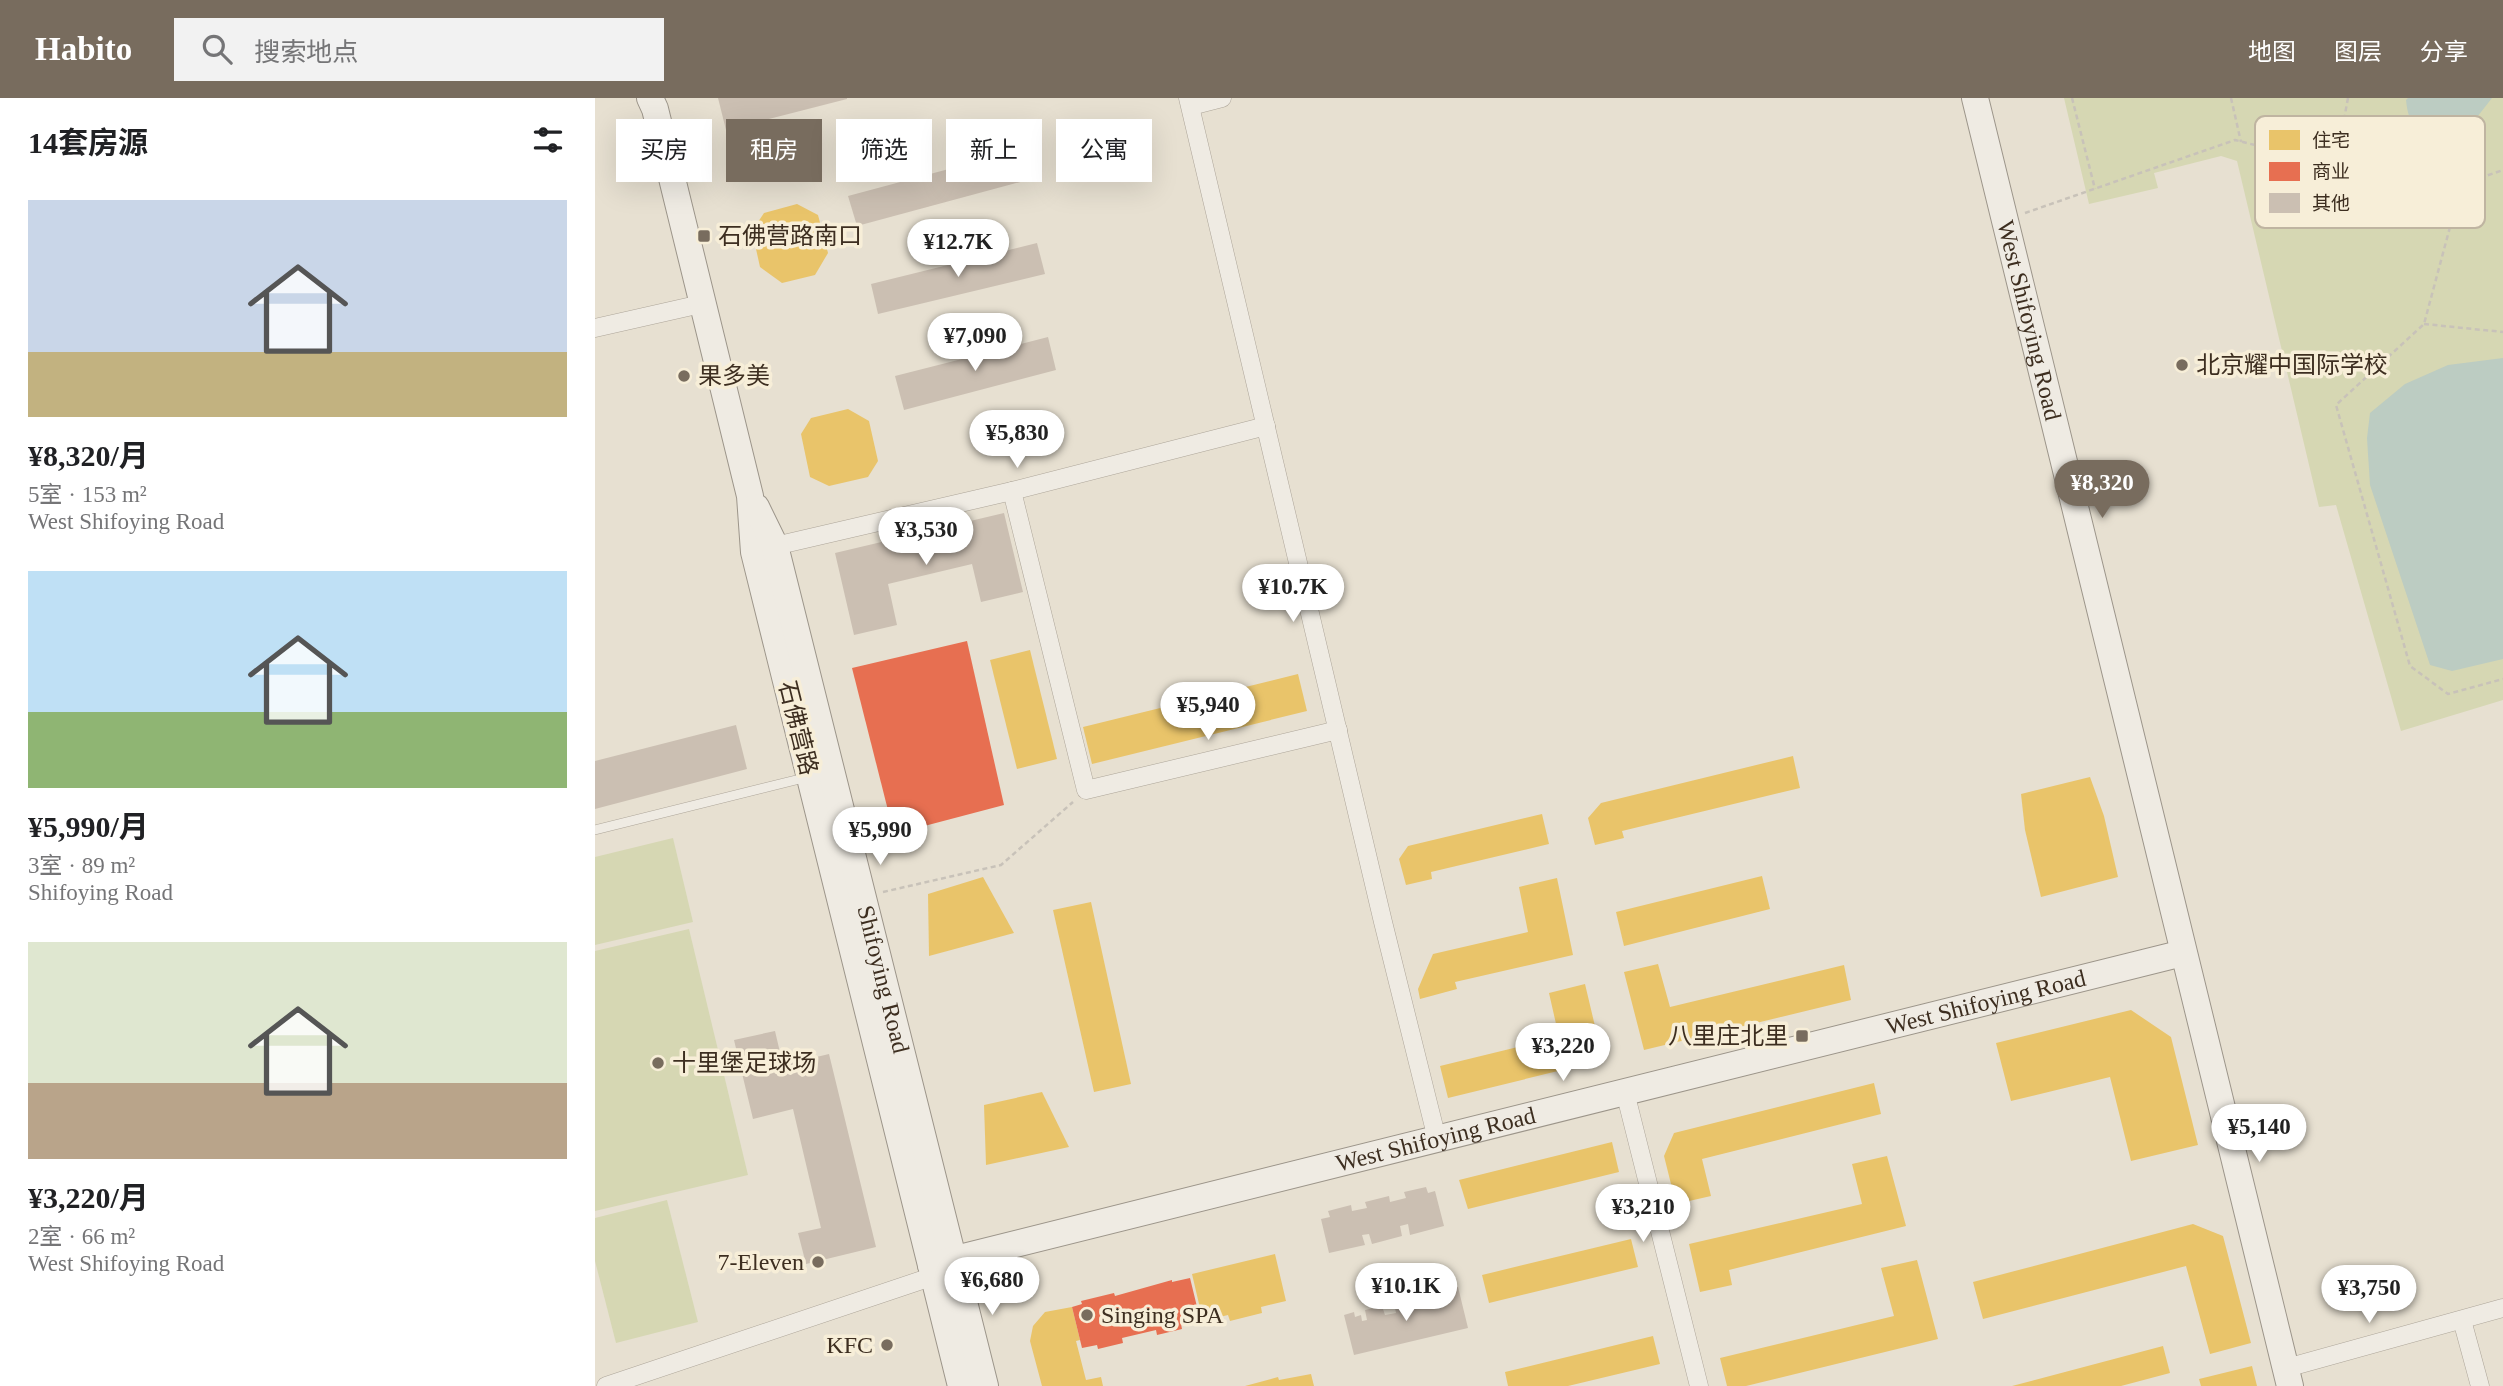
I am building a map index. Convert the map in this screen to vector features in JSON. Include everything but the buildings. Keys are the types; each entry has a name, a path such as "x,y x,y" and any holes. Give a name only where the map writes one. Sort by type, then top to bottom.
{"street":[{"path":"1222,98 1189,102 1437,1139"},
{"name":"West Shifoying Road","path":"1975,98 2288,1377"},
{"name":"石佛营路","path":"653,102 750,496 754,552 939,1267 961,1386"},
{"path":"595,328 701,303"},
{"path":"775,546 1012,491 1266,426"},
{"path":"1012,491 1086,790 1338,730"},
{"name":"Shifoying Road","path":"750,496 775,546 863,896 939,1267 985,1386"},
{"name":"West Shifoying Road","path":"939,1267 1437,1139 2183,953"},
{"path":"1625,1092 1699,1386"},
{"path":"606,1386 939,1267"},
{"path":"2288,1377 2503,1308"},
{"path":"2462,1320 2480,1386"}],"lane":[{"path":"595,830 810,776"}],"path":[{"path":"2072,98 2095,189"},
{"path":"2231,98 2241,142"},
{"path":"2344,116 2348,98"},
{"path":"2005,220 2235,140 2255,145"},
{"path":"2485,177 2503,170"},
{"path":"2450,228 2424,324 2336,405 2410,666 2448,694 2503,679"},
{"path":"2424,324 2503,332"},
{"path":"863,896 1001,865 1086,790"}],"green space":[{"path":"2064,98 2503,98 2503,700 2401,731 2336,505 2319,507 2237,161 2221,156 2154,173 2158,188 2089,204"},
{"path":"673,838 693,922 595,945 595,857"},
{"name":"十里堡足球场","path":"689,929 748,1175 595,1211 595,951"},
{"path":"667,1200 698,1322 616,1343 595,1261 595,1218"}],"shaded area":[{"path":"2492,98 2478,116 2409,116 2406,100"},
{"path":"2503,358 2503,659 2452,671 2430,665 2370,485 2367,438 2370,413 2405,384 2448,365"}],"place":[{"name":"石佛营路南口","path":"704,236"},
{"name":"北京耀中国际学校","path":"2182,365"},
{"name":"果多美","path":"684,376"},
{"name":"八里庄北里","path":"1802,1036"},
{"name":"十里堡足球场","path":"658,1063"},
{"name":"7-Eleven","path":"818,1262"},
{"name":"Singing SPA","path":"1087,1315"},
{"name":"KFC","path":"887,1345"}]}
